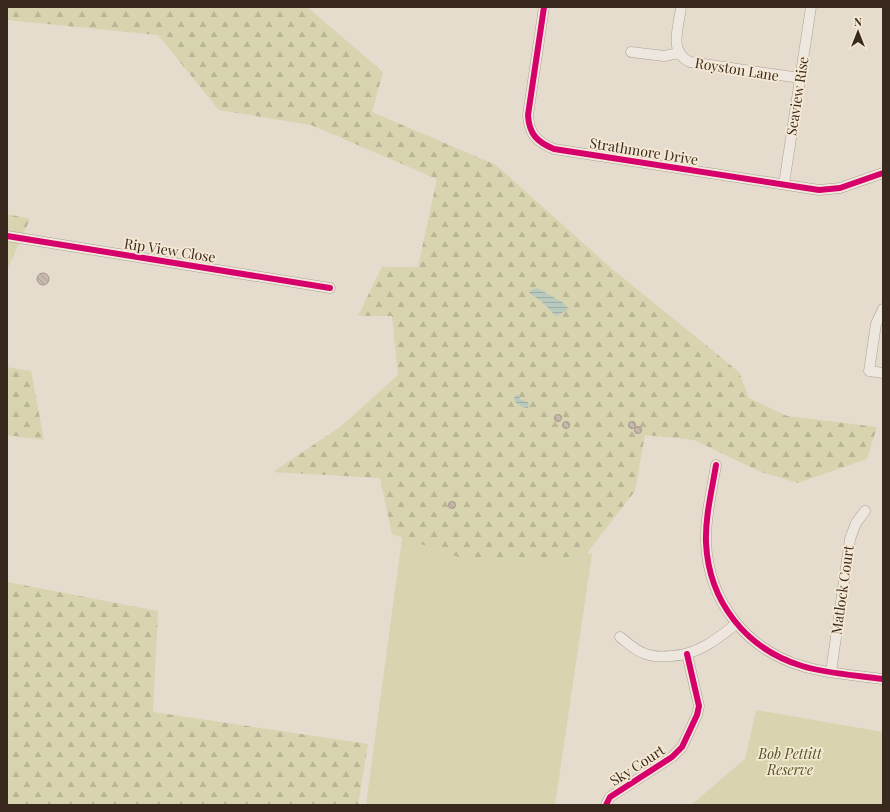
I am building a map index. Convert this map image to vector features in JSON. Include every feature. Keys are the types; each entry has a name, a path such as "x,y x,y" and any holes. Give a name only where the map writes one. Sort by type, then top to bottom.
{"street":[{"name":"Strathmore Drive","path":"544,7 528,115 532,134 544,145 554,149 830,190 852,185 883,173"},
{"name":"Royston Lane","path":"682,7 676,43 679,53 685,59 690,62 800,78"},
{"name":"Seaview Rise","path":"784,184 810,7"},
{"name":"Royston Lane","path":"631,52 664,56 679,53"},
{"name":"Rip View Close","path":"7,236 330,288"},
{"path":"883,309 876,324 870,370 883,373"},
{"path":"716,465 706,529 707,559 715,587 728,613 736,624 755,642 775,655 802,666 831,672 883,679"},
{"name":"Matlock Court","path":"831,672 850,539 856,523 864,512"},
{"path":"620,637 637,650 654,656 665,657 687,654 707,646 736,624"},
{"name":"Sky Court","path":"606,805 610,797 672,757 682,747 697,715 699,706 687,654"}],"green space":[{"path":"7,7 307,7 383,72 372,112 496,165 611,268 739,372 749,398 787,416 877,427 867,459 798,483 761,472 694,440 645,435 635,491 583,558 464,559 392,534 380,478 273,472 340,427 398,375 392,316 358,316 382,267 418,267 437,179 311,125 219,110 158,35 7,20"},
{"path":"7,214 30,219 7,270"},
{"path":"7,367 31,371 44,440 7,435"},
{"path":"403,531 592,554 555,805 366,805"},
{"path":"7,582 158,611 153,712 368,744 358,805 7,805"},
{"name":"Bob Pettitt Reserve","path":"756,710 883,732 883,805 691,805 745,759"}],"shaded area":[{"path":"537,288 562,302 569,309 556,316 541,301 529,293"},
{"path":"515,395 518,395 521,400 528,402 528,408 522,407 514,400"}],"building":[{"path":"41,273 45,273 49,279 45,285 41,285 37,281 37,277"},
{"path":"558,415 561,418 558,421 555,418"},
{"path":"566,422 569,425 566,428 563,425"},
{"path":"632,422 635,425 632,428 629,425"},
{"path":"638,427 641,430 638,433 635,430"},
{"path":"452,502 455,505 452,508 449,505"}],"cycle path":[{"path":"544,7 528,115 530,127 535,136 543,143 554,149 819,190 840,188 883,173"},
{"path":"7,236 330,288"},
{"path":"716,465 708,513 706,543 714,585 734,620 748,635 764,648 782,658 802,666 822,671 883,679"},
{"path":"606,805 610,797 672,757 682,747 697,715 699,706 687,654"}]}
